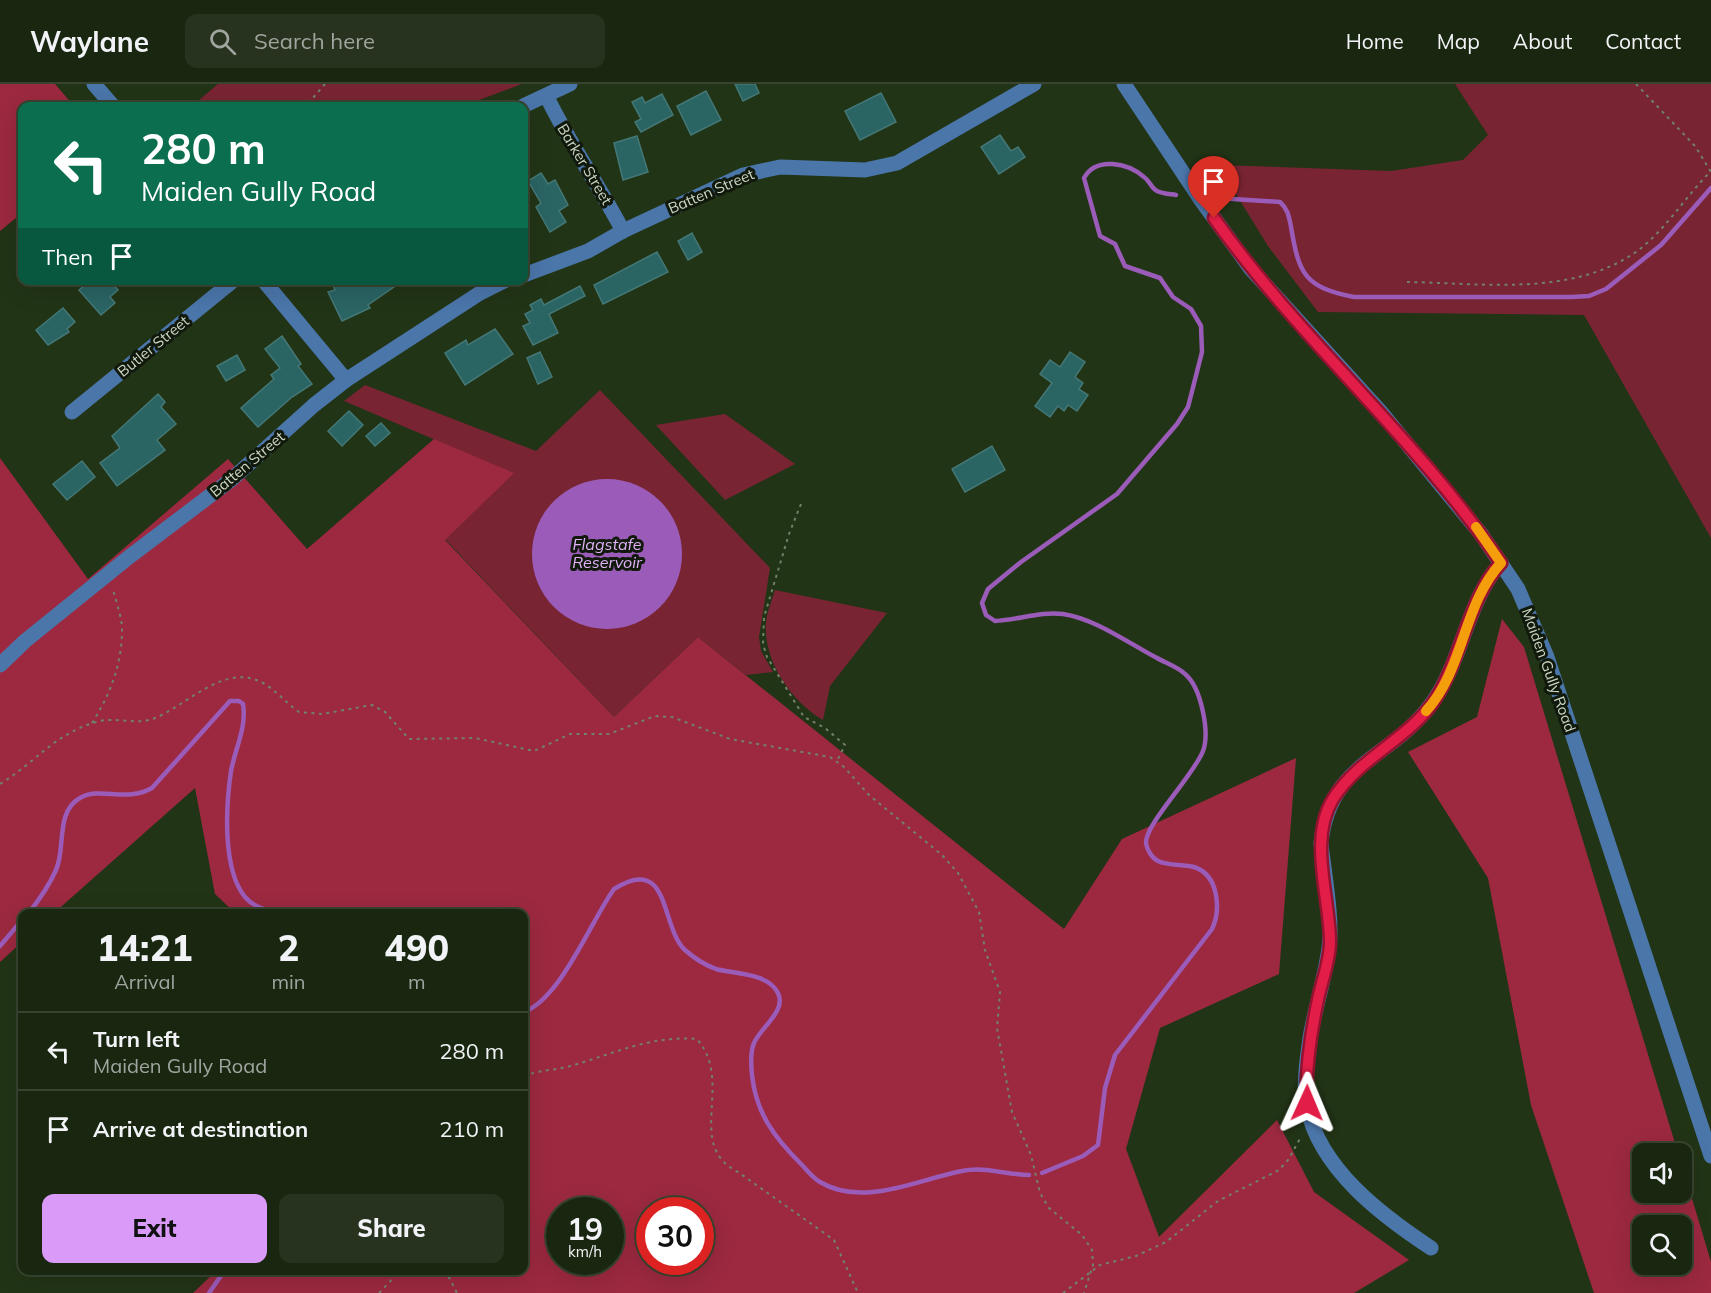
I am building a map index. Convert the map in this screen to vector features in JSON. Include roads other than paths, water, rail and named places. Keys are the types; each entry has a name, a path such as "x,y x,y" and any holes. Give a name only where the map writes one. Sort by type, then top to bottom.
{"street":[{"path":"94,84 110,102"},
{"path":"528,104 570,84"},
{"name":"Batten Street","path":"528,273 588,251 623,231 722,183 761,170 800,166 865,170 897,163 1034,84"},
{"name":"Maiden Gully Road","path":"1124,84 1201,200 1251,269 1380,411 1461,509 1518,589 1547,657 1711,1156"},
{"name":"Barker Street","path":"547,97 568,138 592,173 623,231"},
{"name":"Butler Street","path":"72,412 228,285"},
{"path":"267,285 346,380"},
{"name":"Batten Street","path":"0,665 25,641 232,479 314,405 346,380 480,293 496,285"},
{"path":"1431,1248 1395,1224 1350,1181 1324,1148 1309,1114 1306,1091 1310,1040 1329,949 1322,843 1327,812 1344,783 1362,764 1431,705 1448,675 1488,580 1501,563"}],"water":[{"name":"Flagstafe Reservoir","path":"607,479 636,485 660,501 676,525 682,554 676,583 660,607 636,623 607,629 578,623 554,607 538,583 532,554 538,525 554,501 578,485"}],"waterway":[{"path":"1042,1173 1083,1156 1098,1145 1105,1088 1115,1055 1212,929 1215,921 1216,894 1209,877 1194,867 1158,861 1150,854 1146,843 1153,824 1203,751 1205,743 1203,710 1191,680 1175,667 1088,621 1055,613 995,621 986,615 982,603 988,589 1021,562 1117,494 1177,424 1188,407 1202,352 1201,326 1191,309 1173,297 1160,278 1125,266 1115,244 1100,236 1084,178 1089,171 1104,164 1121,165 1137,172 1157,191 1176,195"},
{"path":"1217,198 1280,202 1288,213 1301,267 1314,283 1337,293 1354,297 1571,297 1589,296 1606,289 1661,245 1711,188"},
{"path":"32,909 44,893 56,870 64,821 72,804 80,798 96,793 123,795 152,788 230,701 239,701 243,704 244,713 231,771 227,818 229,854 232,870 245,897 254,905 264,909"},
{"path":"528,1010 538,1004 563,975 614,889 632,880 646,880 655,886 677,939 685,950 716,969 759,978 773,986 778,993 780,1000 776,1013 757,1037 751,1054 754,1089 768,1124 791,1154 817,1180 837,1189 872,1192 970,1170 1029,1175"},
{"path":"0,946 18,925"},
{"path":"209,1293 222,1275"}]}
